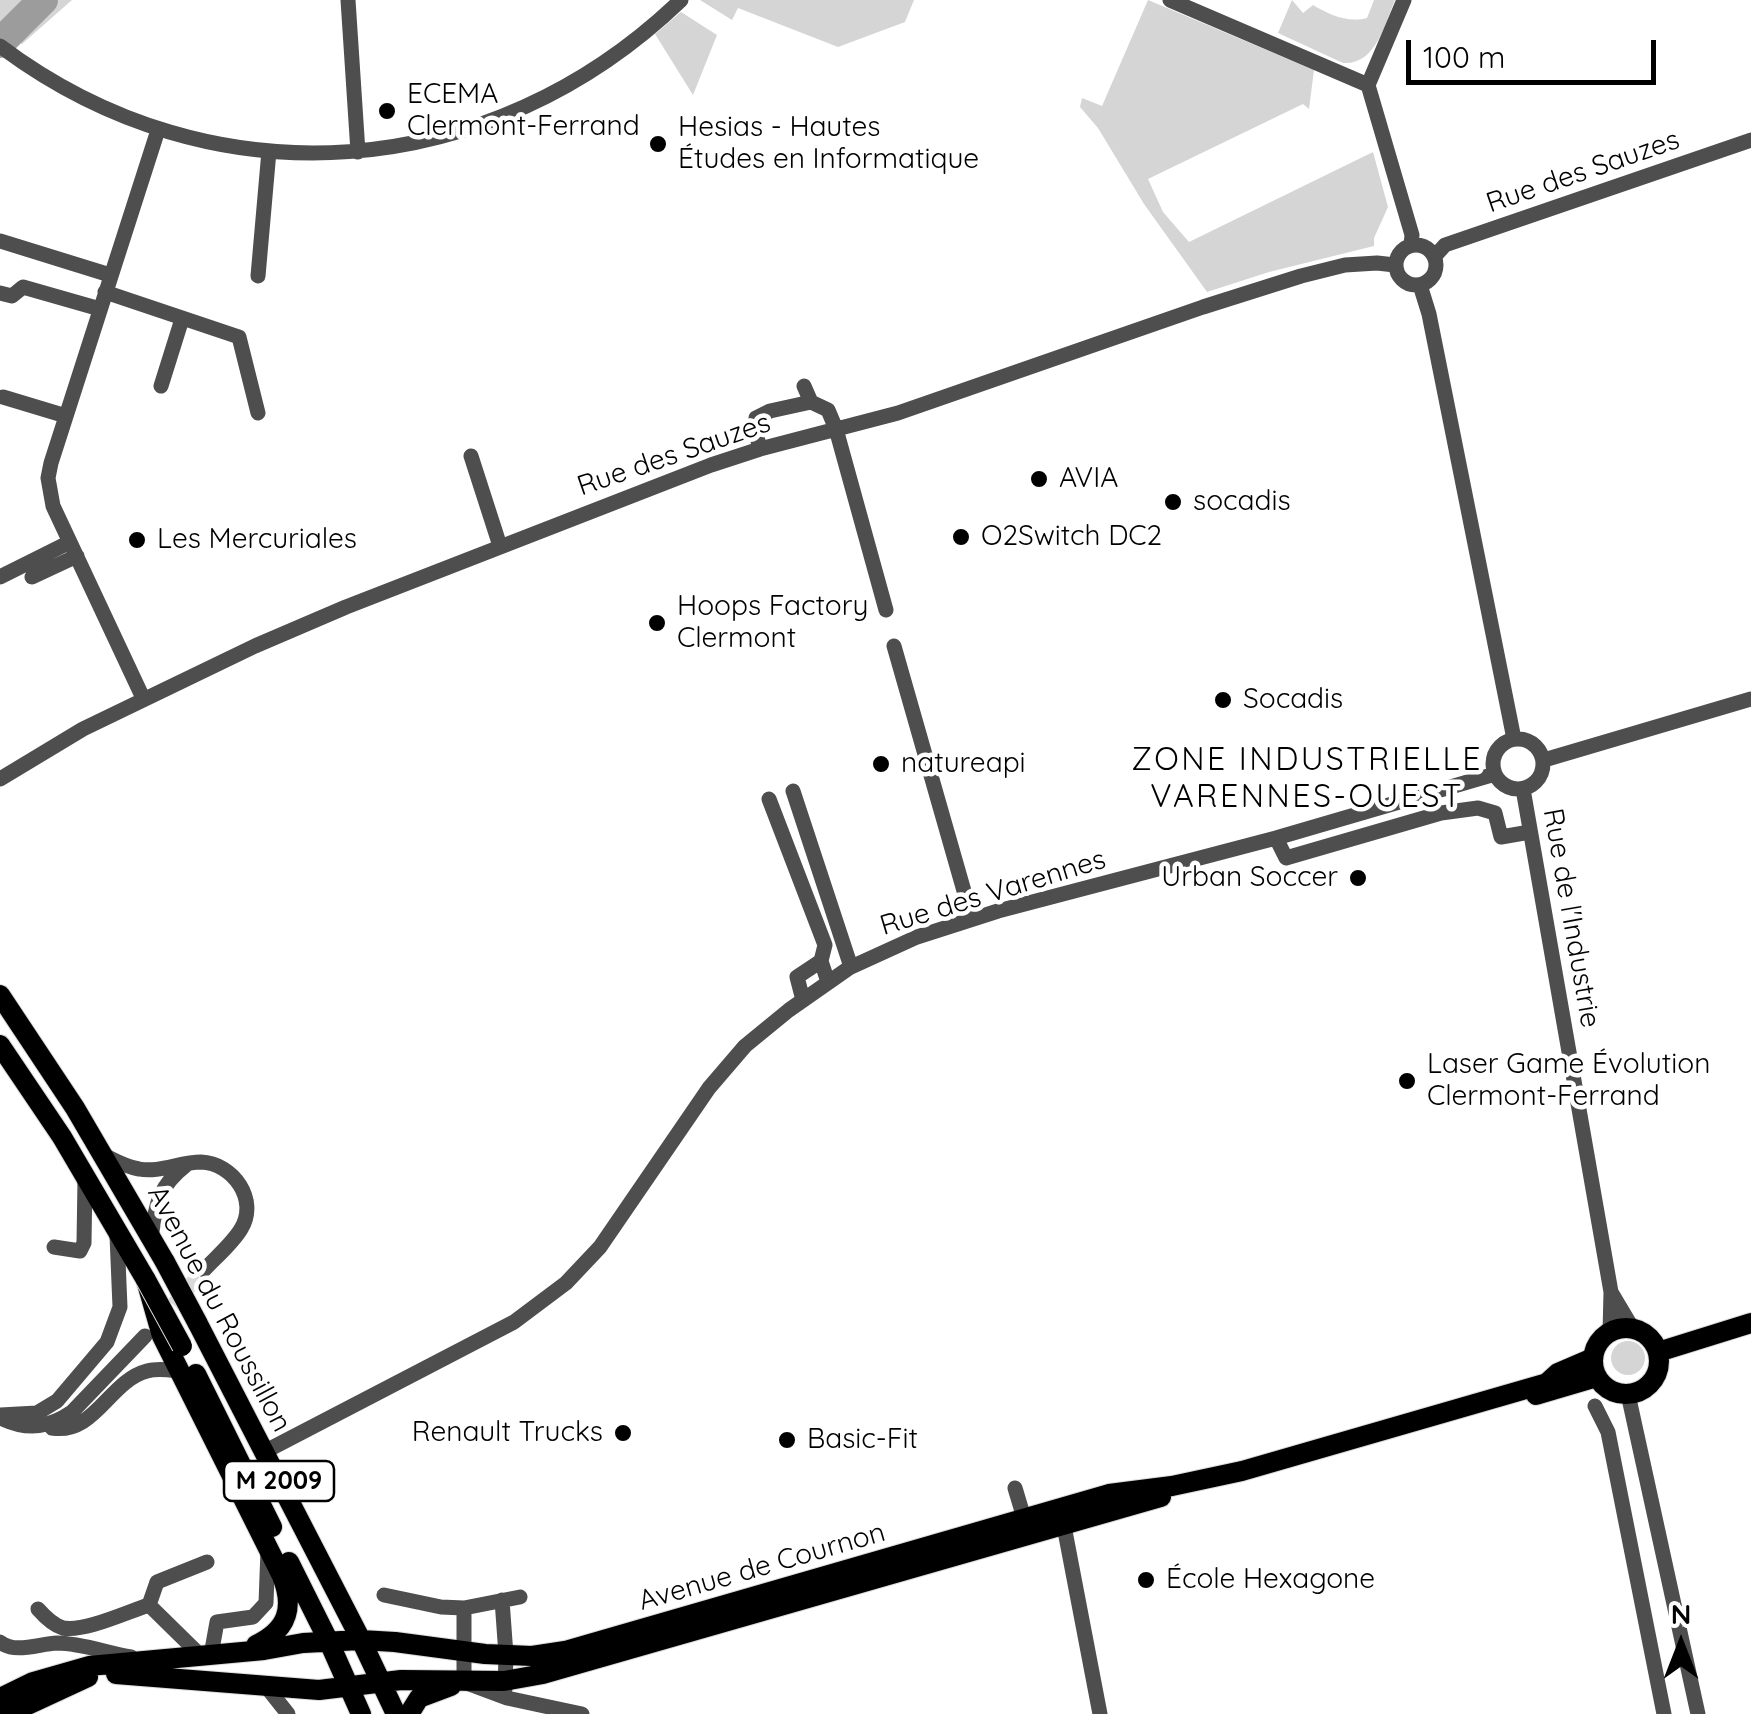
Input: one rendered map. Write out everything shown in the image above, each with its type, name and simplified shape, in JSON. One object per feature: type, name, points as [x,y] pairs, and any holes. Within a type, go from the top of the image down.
[{"type":"main road","name":"Avenue du Roussillon","points":[[0,995],[75,1108],[152,1238],[362,1640],[396,1714]]},
{"type":"main road","name":"Avenue du Roussillon","points":[[0,1045],[7,1067],[85,1175],[182,1346],[280,1562],[329,1642],[361,1714]]},
{"type":"main road","points":[[146,1280],[162,1336],[280,1562],[288,1599],[282,1626],[271,1638],[240,1652]]},
{"type":"main road","points":[[1658,1352],[1751,1323]]},
{"type":"main road","points":[[1621,1328],[1632,1329],[1652,1341],[1659,1364],[1649,1385],[1628,1394],[1605,1387],[1595,1368],[1600,1342],[1621,1328]]},
{"type":"main road","name":"Avenue de Cournon","points":[[8,1714],[68,1685],[104,1674],[320,1690],[380,1682],[464,1682],[505,1689],[542,1674],[959,1556],[1109,1494],[1242,1472],[1547,1382],[1558,1373],[1595,1368]]},
{"type":"main road","name":"Avenue de Cournon","points":[[0,1698],[45,1678],[89,1666],[329,1642],[362,1640],[506,1655],[547,1655],[1024,1518],[1056,1518],[1259,1476],[1595,1368]]},
{"type":"main road","points":[[409,1714],[419,1698],[464,1682]]},
{"type":"street","points":[[348,0],[358,152]]},
{"type":"street","points":[[5,50],[70,91],[158,130],[268,151],[358,152],[398,147],[510,115],[581,79],[639,39],[682,0]]},
{"type":"street","points":[[1170,0],[1368,85]]},
{"type":"street","points":[[1404,0],[1368,85],[1412,235],[1411,244]]},
{"type":"street","points":[[143,698],[53,506],[48,478],[158,130]]},
{"type":"street","name":"Rue des Sauzes","points":[[1435,256],[1445,245],[1751,140]]},
{"type":"street","points":[[258,276],[268,151]]},
{"type":"street","points":[[0,241],[110,275]]},
{"type":"street","points":[[1411,244],[1421,244],[1435,256],[1435,274],[1429,281],[1411,285],[1397,274],[1397,256],[1411,244]]},
{"type":"street","name":"Rue des Sauzes","points":[[0,779],[82,729],[143,698],[346,606],[692,472],[760,449],[898,413],[1300,276],[1344,266],[1395,265]]},
{"type":"street","points":[[1420,285],[1514,739]]},
{"type":"street","points":[[4,297],[23,286],[100,309]]},
{"type":"street","points":[[105,292],[239,336],[258,413]]},
{"type":"street","points":[[161,386],[182,319]]},
{"type":"street","points":[[804,386],[812,402],[828,410],[836,428],[886,610]]},
{"type":"street","points":[[3,397],[66,416]]},
{"type":"street","points":[[760,449],[756,418],[812,402]]},
{"type":"street","points":[[471,456],[500,546]]},
{"type":"street","points":[[0,577],[73,549]]},
{"type":"street","points":[[32,577],[73,549]]},
{"type":"street","points":[[894,646],[972,920]]},
{"type":"street","points":[[1544,760],[1751,699]]},
{"type":"street","points":[[1522,738],[1536,746],[1544,760],[1542,775],[1524,789],[1506,786],[1493,766],[1500,746],[1522,738]]},
{"type":"street","name":"Rue des Varennes","points":[[264,1452],[514,1322],[566,1283],[600,1247],[709,1088],[745,1046],[851,967],[917,937],[972,920],[1495,774]]},
{"type":"street","points":[[1441,813],[1450,788]]},
{"type":"street","name":"Rue de l'Industrie","points":[[1524,789],[1611,1292],[1610,1333]]},
{"type":"street","points":[[793,791],[851,967]]},
{"type":"street","points":[[769,798],[825,945],[821,961],[828,982]]},
{"type":"street","points":[[1276,838],[1286,858],[1464,808],[1494,813],[1501,837],[1530,832]]},
{"type":"street","points":[[803,1000],[797,977],[821,961]]},
{"type":"street","points":[[102,1154],[146,1170],[209,1163],[228,1171],[238,1182],[246,1203],[240,1232],[204,1270]]},
{"type":"street","points":[[152,1238],[162,1190],[189,1163]]},
{"type":"street","points":[[54,1247],[80,1251],[84,1243],[85,1175]]},
{"type":"street","points":[[0,1416],[36,1413],[57,1401],[106,1342],[120,1308],[116,1228]]},
{"type":"street","name":"Rue de l'Industrie","points":[[1611,1292],[1632,1329]]},
{"type":"street","points":[[1695,1340],[1713,1344],[1751,1332]]},
{"type":"street","points":[[43,1426],[72,1412],[146,1336]]},
{"type":"street","points":[[0,1416],[26,1426],[63,1430],[93,1416],[128,1379],[147,1370],[180,1371]]},
{"type":"street","points":[[1109,1494],[1248,1462],[1558,1373]]},
{"type":"street","points":[[1628,1394],[1698,1714]]},
{"type":"street","points":[[1594,1406],[1608,1432],[1664,1714]]},
{"type":"street","name":"Avenue de Cournon","points":[[1056,1518],[1172,1486]]},
{"type":"street","points":[[959,1556],[966,1547],[1017,1530],[1024,1518],[1015,1488]]},
{"type":"street","points":[[1056,1518],[1100,1714]]},
{"type":"street","points":[[148,1606],[156,1582],[207,1562]]},
{"type":"street","points":[[148,1606],[206,1656],[217,1622],[246,1619],[260,1611],[266,1603],[266,1580],[280,1562]]},
{"type":"street","points":[[384,1594],[440,1607],[464,1608],[520,1597]]},
{"type":"street","points":[[502,1600],[505,1689],[545,1710],[582,1714]]},
{"type":"street","points":[[38,1609],[60,1628],[77,1628],[148,1606]]},
{"type":"street","points":[[464,1608],[464,1682]]},
{"type":"street","points":[[0,1642],[18,1648],[70,1644],[150,1660]]},
{"type":"street","points":[[0,1687],[54,1665],[81,1660],[109,1664]]},
{"type":"street","points":[[265,1685],[288,1714]]},
{"type":"shaded area","points":[[0,0],[72,0],[22,44],[0,26]]},
{"type":"shaded area","points":[[700,0],[914,0],[905,22],[838,47],[738,8],[732,20]]},
{"type":"shaded area","points":[[1148,0],[1314,70],[1309,109],[1303,104],[1148,179],[1163,212],[1189,242],[1373,152],[1388,207],[1374,246],[1207,292],[1080,107],[1082,98],[1102,106]]},
{"type":"shaded area","points":[[1292,0],[1303,13],[1313,5],[1332,15],[1353,19],[1367,18],[1374,0],[1395,0],[1371,51],[1364,58],[1343,63],[1278,33]]},
{"type":"shaded area","points":[[681,12],[717,35],[693,95],[655,34]]},
{"type":"shaded area","points":[[1628,1341],[1640,1346],[1645,1358],[1640,1370],[1628,1375],[1616,1370],[1611,1358],[1616,1346]]},
{"type":"waterway","points":[[0,43],[43,0]]},
{"type":"tunnel","points":[[158,1322],[204,1270]]},
{"type":"place","name":"ECEMA Clermont-Ferrand","points":[[387,111]]},
{"type":"place","name":"Hesias - Hautes Études en Informatique","points":[[658,144]]},
{"type":"place","name":"AVIA","points":[[1039,479]]},
{"type":"place","name":"socadis","points":[[1173,502]]},
{"type":"place","name":"O2Switch DC2","points":[[961,537]]},
{"type":"place","name":"Les Mercuriales","points":[[137,540]]},
{"type":"place","name":"Hoops Factory Clermont","points":[[657,623]]},
{"type":"place","name":"Socadis","points":[[1223,700]]},
{"type":"place","name":"natureapi","points":[[881,764]]},
{"type":"place","name":"Urban Soccer","points":[[1358,878]]},
{"type":"place","name":"Laser Game Évolution Clermont-Ferrand","points":[[1407,1081]]},
{"type":"place","name":"Renault Trucks","points":[[623,1433]]},
{"type":"place","name":"Basic-Fit","points":[[787,1440]]},
{"type":"place","name":"École Hexagone","points":[[1146,1580]]},
{"type":"district","name":"ZONE INDUSTRIELLE VARENNES-OUEST","points":[[1307,778]]}]
